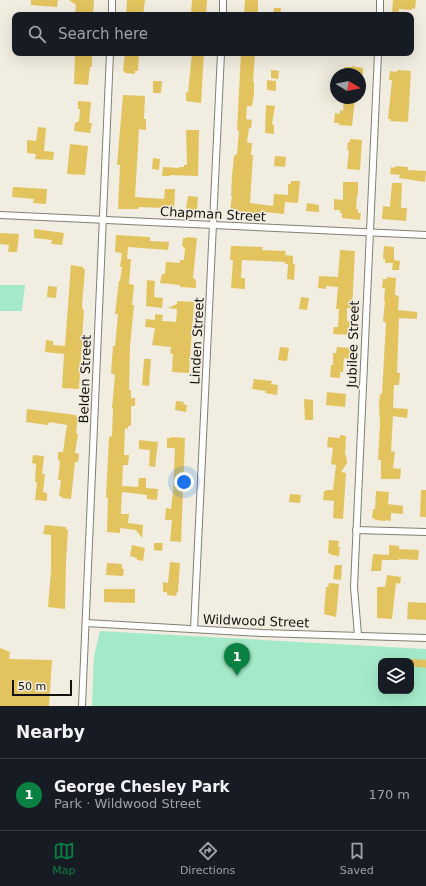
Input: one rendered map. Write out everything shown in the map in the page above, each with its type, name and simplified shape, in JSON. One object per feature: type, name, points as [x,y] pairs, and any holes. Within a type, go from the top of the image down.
[{"type":"street","points":[[112,0],[112,12]]},
{"type":"street","points":[[223,0],[223,12]]},
{"type":"street","points":[[380,0],[380,12]]},
{"type":"street","name":"Belden Street","points":[[82,706],[110,56]]},
{"type":"street","name":"Linden Street","points":[[194,629],[221,56]]},
{"type":"street","name":"Jubilee Street","points":[[358,635],[354,587],[378,56]]},
{"type":"street","name":"Chapman Street","points":[[0,215],[426,235]]},
{"type":"street","points":[[356,530],[426,532]]},
{"type":"street","name":"Wildwood Street","points":[[86,623],[194,629],[426,638]]},
{"type":"green space","points":[[0,285],[25,285],[22,311],[0,311]]},
{"type":"green space","points":[[100,631],[426,649],[426,706],[92,706],[94,656]]},
{"type":"building","points":[[31,0],[58,0],[57,7],[31,5]]},
{"type":"building","points":[[69,0],[94,0],[93,12],[75,12],[76,5]]},
{"type":"building","points":[[127,0],[145,0],[143,12],[126,12]]},
{"type":"building","points":[[192,0],[207,0],[206,12],[191,12]]},
{"type":"building","points":[[245,0],[258,0],[258,12],[244,12]]},
{"type":"building","points":[[393,0],[416,0],[415,9],[399,9],[398,12],[392,12]]},
{"type":"building","points":[[274,8],[281,8],[280,12],[273,12]]},
{"type":"building","points":[[75,56],[92,56],[92,67],[90,67],[88,85],[74,84]]},
{"type":"building","points":[[125,56],[139,56],[138,71],[135,71],[135,74],[125,73],[123,71]]},
{"type":"building","points":[[192,56],[204,56],[201,103],[186,101],[186,92],[188,93]]},
{"type":"building","points":[[241,56],[255,56],[253,82],[254,93],[252,106],[247,106],[246,119],[252,120],[251,128],[249,128],[247,143],[252,143],[251,155],[253,155],[250,203],[273,206],[274,194],[288,195],[288,184],[291,184],[291,181],[300,181],[298,203],[285,202],[284,214],[264,212],[264,215],[249,213],[249,215],[230,211],[234,156],[237,154],[239,131],[237,130]]},
{"type":"building","points":[[352,66],[363,68],[344,68]]},
{"type":"building","points":[[271,70],[279,71],[278,79],[271,78]]},
{"type":"building","points":[[397,70],[411,71],[408,122],[390,121],[391,119],[388,119],[392,80],[389,80],[390,71],[397,72]]},
{"type":"building","points":[[267,80],[276,81],[276,91],[267,90]]},
{"type":"building","points":[[153,81],[162,81],[161,93],[153,93]]},
{"type":"building","points":[[123,95],[145,96],[144,119],[146,119],[146,130],[139,129],[135,197],[164,199],[165,189],[175,189],[174,209],[139,207],[138,209],[118,209],[120,165],[117,165]]},
{"type":"building","points":[[78,101],[91,102],[89,123],[92,123],[90,133],[74,131],[75,123],[79,121],[80,109],[78,109]]},
{"type":"building","points":[[344,104],[354,104],[352,126],[334,123],[335,113],[340,114],[340,110],[343,111]]},
{"type":"building","points":[[266,105],[275,106],[272,124],[274,125],[274,134],[265,133]]},
{"type":"building","points":[[38,127],[46,128],[44,151],[54,152],[53,160],[35,159],[36,154],[27,153],[27,140],[36,141]]},
{"type":"building","points":[[186,130],[199,130],[198,176],[162,176],[163,167],[179,168],[187,165]]},
{"type":"building","points":[[350,139],[362,140],[360,170],[347,169],[349,150],[347,150]]},
{"type":"building","points":[[70,144],[88,146],[85,175],[67,174]]},
{"type":"building","points":[[275,156],[286,157],[285,167],[274,166]]},
{"type":"building","points":[[153,158],[160,159],[159,170],[152,169]]},
{"type":"building","points":[[395,166],[408,167],[408,170],[426,171],[425,182],[399,178],[400,175],[390,174],[391,167],[395,168]]},
{"type":"building","points":[[343,182],[358,182],[356,209],[358,209],[358,213],[361,213],[360,220],[342,218],[342,213],[340,213],[340,210],[334,210],[334,199],[343,200]]},
{"type":"building","points":[[392,183],[402,183],[401,208],[407,208],[406,221],[382,219],[383,206],[390,207]]},
{"type":"building","points":[[13,187],[47,189],[46,204],[33,203],[34,199],[12,197]]},
{"type":"building","points":[[188,196],[198,197],[197,210],[186,209]]},
{"type":"building","points":[[307,203],[319,205],[319,212],[306,211]]},
{"type":"building","points":[[34,229],[64,233],[62,245],[51,244],[52,240],[34,238]]},
{"type":"building","points":[[0,233],[19,234],[17,252],[8,252],[9,245],[0,244]]},
{"type":"building","points":[[116,235],[150,237],[150,241],[169,242],[168,250],[128,247],[127,259],[131,259],[129,284],[134,285],[129,390],[131,390],[131,398],[135,398],[135,406],[131,406],[131,426],[128,426],[128,429],[125,428],[124,455],[129,455],[128,465],[123,465],[122,486],[138,487],[139,478],[146,478],[146,488],[158,489],[157,500],[147,499],[147,495],[122,492],[121,514],[129,514],[128,523],[143,525],[142,538],[136,530],[120,528],[120,533],[107,532],[108,498],[106,498],[109,437],[112,436],[112,408],[115,375],[111,373],[118,314],[115,314],[122,267],[120,267],[122,253],[115,252]]},
{"type":"building","points":[[183,238],[197,238],[193,278],[196,280],[196,288],[180,287],[180,285],[160,283],[162,274],[165,274],[166,262],[180,263],[180,260],[184,260],[185,248],[182,246]]},
{"type":"building","points":[[231,246],[263,247],[262,250],[286,251],[285,255],[293,256],[293,264],[295,264],[294,280],[287,279],[288,264],[285,264],[285,262],[242,260],[241,278],[245,278],[245,289],[231,288],[233,260],[230,260]]},
{"type":"building","points":[[384,246],[394,247],[394,260],[400,261],[399,270],[392,270],[393,263],[385,263],[385,259],[383,259]]},
{"type":"building","points":[[340,250],[355,251],[352,309],[347,308],[347,321],[352,322],[351,335],[333,334],[334,327],[338,327],[339,309],[336,309],[338,287],[326,286],[326,289],[318,288],[319,276],[338,277]]},
{"type":"building","points":[[71,265],[83,267],[83,269],[85,269],[79,389],[62,388],[64,354],[45,352],[46,340],[53,341],[53,345],[65,346]]},
{"type":"building","points":[[387,277],[396,278],[395,295],[399,296],[398,310],[417,312],[417,319],[399,318],[397,373],[400,373],[399,385],[394,385],[393,408],[408,409],[407,418],[393,416],[391,451],[395,452],[393,468],[401,469],[400,479],[381,479],[381,460],[378,460],[380,424],[379,405],[380,394],[382,394],[386,323],[383,321],[385,288],[382,288],[383,279],[387,279]]},
{"type":"building","points":[[147,280],[155,281],[154,297],[163,298],[162,308],[146,306]]},
{"type":"building","points":[[48,286],[57,287],[56,298],[47,297]]},
{"type":"building","points":[[301,297],[309,298],[307,310],[299,309]]},
{"type":"building","points":[[177,301],[194,302],[189,373],[172,372],[173,354],[170,353],[171,347],[152,345],[155,328],[145,327],[146,319],[155,320],[155,314],[163,315],[162,321],[176,322],[177,309],[168,308],[177,304]]},
{"type":"building","points":[[280,347],[289,348],[287,361],[278,360]]},
{"type":"building","points":[[337,347],[351,348],[350,359],[344,358],[343,372],[340,372],[340,378],[330,377],[331,365],[333,365],[333,353],[336,353]]},
{"type":"building","points":[[144,359],[151,359],[149,386],[142,385]]},
{"type":"building","points":[[254,379],[272,381],[271,384],[278,385],[277,395],[265,393],[266,391],[252,389]]},
{"type":"building","points":[[327,392],[346,394],[345,407],[326,405]]},
{"type":"building","points":[[304,399],[313,400],[313,420],[305,420]]},
{"type":"building","points":[[176,401],[184,402],[183,404],[187,405],[186,412],[175,410]]},
{"type":"building","points":[[27,409],[76,415],[76,417],[78,417],[76,434],[78,434],[75,453],[79,454],[78,462],[75,462],[71,499],[62,498],[59,496],[61,480],[58,480],[60,461],[58,460],[58,452],[63,452],[67,425],[49,422],[48,425],[26,422]]},
{"type":"building","points":[[340,435],[346,436],[345,455],[347,463],[341,472],[346,473],[343,519],[333,518],[334,501],[323,500],[324,491],[333,490],[336,465],[331,464],[333,448],[327,447],[328,437],[340,438]]},
{"type":"building","points":[[167,438],[185,438],[181,542],[170,541],[172,520],[165,520],[166,508],[171,509],[173,492],[175,448],[167,448]]},
{"type":"building","points":[[139,440],[158,442],[155,467],[149,466],[150,450],[139,449]]},
{"type":"building","points":[[33,455],[44,456],[42,474],[45,474],[43,492],[47,493],[47,501],[35,500],[37,482],[35,482],[36,464],[32,463]]},
{"type":"building","points":[[421,490],[426,490],[426,517],[420,517]]},
{"type":"building","points":[[376,491],[389,492],[388,504],[403,506],[403,514],[391,513],[391,521],[375,520],[372,518],[373,509],[375,509]]},
{"type":"building","points":[[290,494],[301,495],[300,503],[289,502]]},
{"type":"building","points":[[45,525],[66,527],[68,530],[65,609],[48,607],[51,571],[51,535],[43,534]]},
{"type":"building","points":[[329,540],[339,541],[339,556],[328,553]]},
{"type":"building","points":[[154,543],[163,543],[162,551],[154,550]]},
{"type":"building","points":[[132,545],[145,548],[143,561],[137,560],[137,558],[130,556]]},
{"type":"building","points":[[389,545],[399,546],[399,549],[419,550],[418,560],[382,560],[381,571],[371,571],[373,554],[389,555]]},
{"type":"building","points":[[170,562],[180,563],[178,592],[176,596],[167,595],[167,592],[163,592],[163,582],[168,583]]},
{"type":"building","points":[[107,563],[122,564],[122,569],[124,569],[123,576],[106,575]]},
{"type":"building","points":[[335,565],[342,565],[341,580],[333,579]]},
{"type":"building","points":[[387,575],[401,577],[400,584],[396,583],[392,619],[377,618],[377,587],[385,587]]},
{"type":"building","points":[[329,583],[339,584],[336,617],[324,614],[326,587],[328,587]]},
{"type":"building","points":[[104,589],[135,589],[135,603],[104,602]]},
{"type":"building","points":[[408,602],[426,603],[426,620],[407,619]]},
{"type":"building","points":[[0,648],[10,652],[9,659],[52,660],[49,706],[0,706]]},
{"type":"building","points":[[414,659],[426,660],[426,668],[414,666]]},
{"type":"place","name":"George Chesley Park","points":[[237,676]]}]
